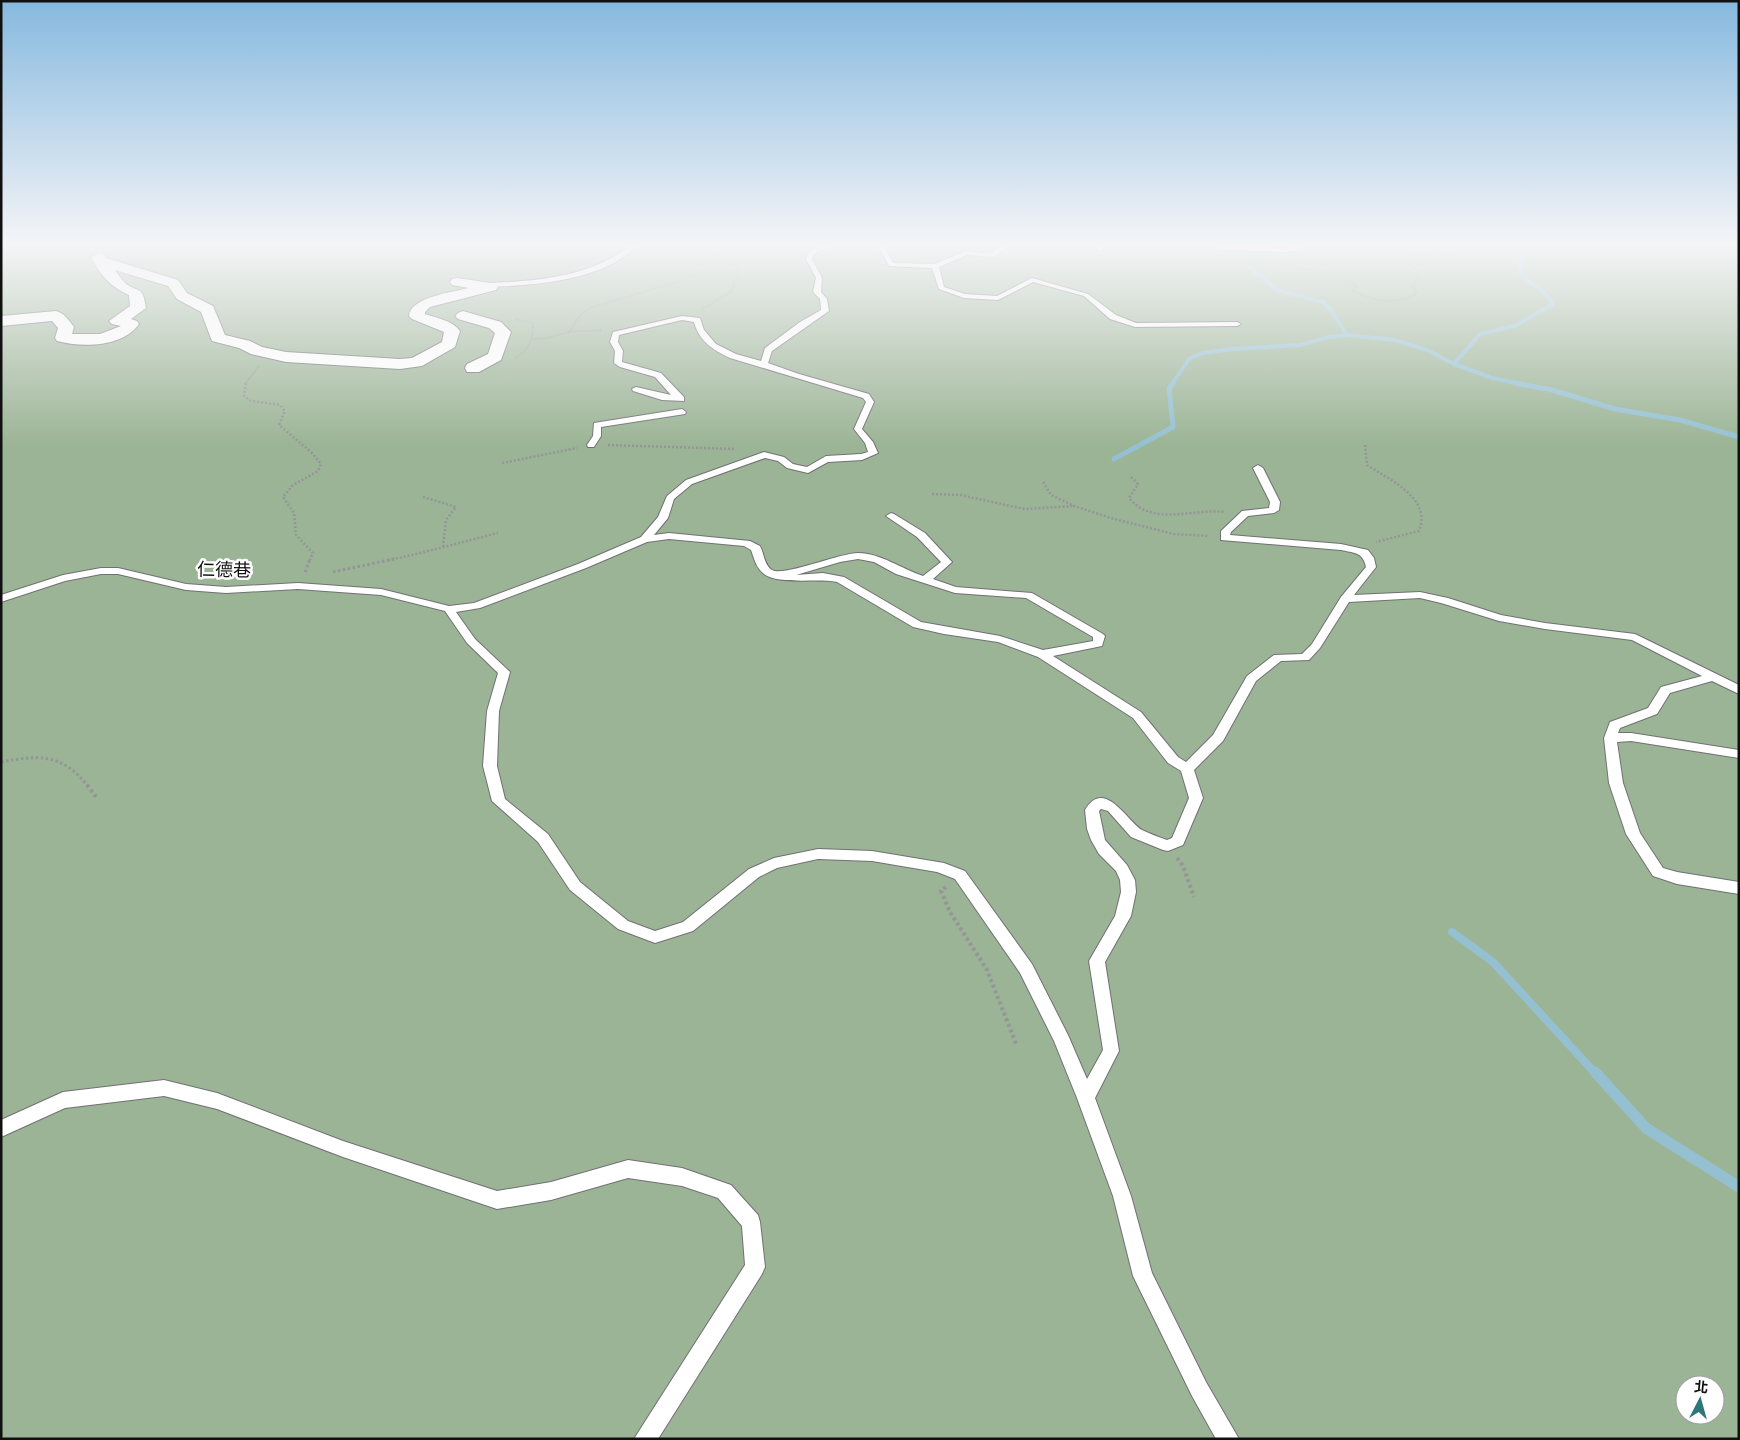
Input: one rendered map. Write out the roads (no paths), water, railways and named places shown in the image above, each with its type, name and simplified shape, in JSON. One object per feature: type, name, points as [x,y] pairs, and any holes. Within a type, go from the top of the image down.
[{"type":"street","points":[[1,321],[56,316],[66,327],[62,338],[77,341],[98,339],[124,332],[130,328],[131,324],[117,321],[131,312]]},
{"type":"street","points":[[209,312],[218,338],[244,344],[257,351],[286,357],[400,364],[416,362],[449,344],[452,331],[447,327],[417,316],[417,312]]},
{"type":"street","points":[[428,356],[495,357],[504,332],[496,325],[463,316]]},
{"type":"lane","points":[[764,364],[768,350],[803,324],[823,312]]},
{"type":"lane","points":[[1107,312],[1113,317],[1135,325],[1237,324]]},
{"type":"lane","points":[[636,389],[662,397],[681,399],[674,395],[658,376],[628,368],[618,363],[619,351],[614,342],[616,334],[690,318],[697,320],[698,330],[704,337],[727,354],[866,396],[870,402],[858,429],[869,442],[873,453],[862,457],[826,459],[808,470],[790,466],[781,459],[764,455],[689,482],[670,498],[663,518],[645,539]]},
{"type":"lane","points":[[591,445],[597,436],[597,425],[682,412]]},
{"type":"lane","points":[[1187,769],[1218,738],[1251,679],[1278,658],[1305,657],[1316,646],[1345,599],[1371,567],[1369,558],[1364,552],[1341,547],[1225,538],[1226,530],[1245,513],[1274,510],[1275,502],[1266,490],[1258,468]]},
{"type":"lane","points":[[891,516],[921,535],[947,562],[925,580]]},
{"type":"lane","points":[[1086,1098],[1111,1051],[1097,961],[1120,926],[1130,891],[1123,870],[1100,846],[1093,830],[1092,810],[1099,803],[1113,808],[1136,833],[1168,846],[1178,841],[1196,798],[1187,769],[1173,760],[1137,715],[1042,654],[1000,639],[916,625],[840,579],[823,576],[792,578],[768,572],[760,562],[756,548],[746,543],[669,536],[645,539],[582,566],[476,606],[449,609],[471,641],[504,672],[493,711],[490,766],[499,801],[543,838],[575,886],[623,925],[655,937],[688,927],[754,873],[774,863],[818,854],[872,856],[939,867],[960,875],[1026,969],[1062,1040],[1086,1098],[1122,1196],[1142,1276],[1199,1389],[1228,1439]]},
{"type":"lane","points":[[782,576],[838,559],[858,556],[877,559],[900,572],[955,590],[1028,594],[1099,636],[1098,644],[1042,654]]},
{"type":"lane","name":"仁德巷","points":[[1,599],[63,578],[101,571],[118,572],[186,587],[216,589],[298,586],[381,592],[449,609]]},
{"type":"lane","points":[[1345,599],[1420,595],[1444,600],[1499,618],[1545,626],[1635,637],[1739,690]]},
{"type":"lane","points":[[1713,677],[1665,690],[1653,711],[1614,725],[1610,738],[1616,783],[1633,834],[1658,872],[1677,878],[1739,888]]},
{"type":"lane","points":[[1610,738],[1631,737],[1739,754]]},
{"type":"lane","points":[[1,1129],[63,1100],[164,1088],[217,1101],[342,1149],[497,1200],[551,1192],[628,1168],[682,1177],[724,1192],[751,1222],[755,1267],[645,1439]]},
{"type":"waterway","points":[[1332,312],[1347,335]]},
{"type":"waterway","points":[[1454,364],[1480,334],[1515,326],[1539,312]]},
{"type":"waterway","points":[[1172,384],[1189,359],[1202,353],[1232,349],[1300,345],[1329,337],[1347,335]]},
{"type":"waterway","points":[[1347,335],[1395,340],[1427,350],[1454,364]]},
{"type":"waterway","points":[[1454,364],[1492,378],[1521,384]]},
{"type":"waterway","points":[[1114,459],[1173,427],[1169,389],[1173,383]]},
{"type":"waterway","points":[[1515,383],[1552,390],[1615,409],[1680,420],[1739,437]]},
{"type":"waterway","points":[[1452,932],[1493,962],[1596,1074]]},
{"type":"waterway","points":[[1595,1072],[1646,1128],[1739,1187]]}]
